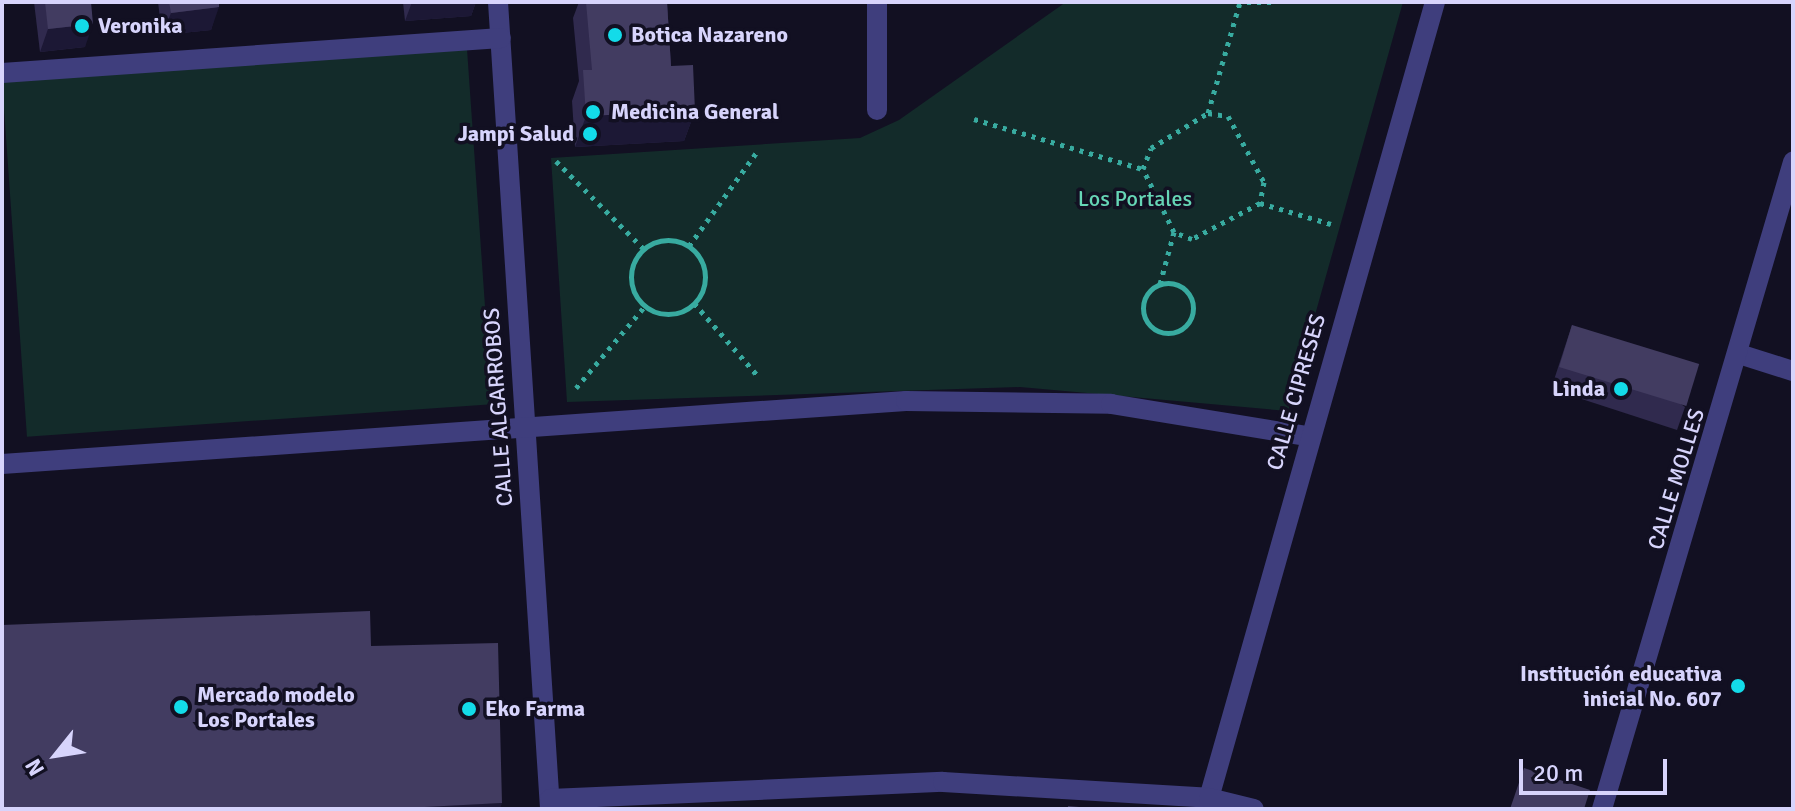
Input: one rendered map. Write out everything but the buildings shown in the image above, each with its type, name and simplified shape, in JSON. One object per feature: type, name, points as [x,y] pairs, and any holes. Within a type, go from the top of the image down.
[{"type":"street","name":"CALLE ALGARROBOS","points":[[498,2],[523,433],[550,804]]},
{"type":"street","points":[[877,2],[877,110]]},
{"type":"street","name":"CALLE CIPRESES","points":[[1209,798],[1307,436],[1435,2]]},
{"type":"street","points":[[2,73],[501,38]]},
{"type":"street","name":"CALLE MOLLES","points":[[1602,809],[1739,354],[1793,162]]},
{"type":"street","points":[[1739,354],[1793,371]]},
{"type":"street","points":[[2,464],[523,433],[705,410],[906,401],[1111,404],[1307,436]]},
{"type":"street","points":[[550,804],[943,782],[1209,798],[1254,809]]},
{"type":"path","points":[[1208,113],[1240,2]]},
{"type":"path","points":[[1247,2],[1272,2]]},
{"type":"path","points":[[1160,284],[1179,285],[1193,302],[1177,331],[1163,333],[1144,315],[1144,300],[1160,284],[1174,232],[1143,169],[1151,148],[1208,113],[1228,116],[1264,182],[1260,203]]},
{"type":"path","points":[[974,119],[1143,169]]},
{"type":"path","points":[[689,246],[756,153]]},
{"type":"path","points":[[556,161],[644,249]]},
{"type":"path","points":[[1174,232],[1192,239],[1260,203],[1331,224]]},
{"type":"path","points":[[671,240],[689,246],[706,274],[694,303],[671,314],[645,306],[631,272],[644,249],[671,240]]},
{"type":"path","points":[[694,303],[768,387]]},
{"type":"path","points":[[573,392],[645,306]]},
{"type":"green space","name":"Los Portales","points":[[1066,2],[1403,2],[1288,411],[1020,387],[567,402],[551,158],[860,138],[899,120]]},
{"type":"green space","points":[[467,49],[492,404],[27,437],[2,82]]},
{"type":"place","name":"Veronika","points":[[82,26]]},
{"type":"place","name":"Botica Nazareno","points":[[615,35]]},
{"type":"place","name":"Medicina General","points":[[593,112]]},
{"type":"place","name":"Jampi Salud","points":[[590,134]]},
{"type":"place","name":"Linda","points":[[1621,389]]},
{"type":"place","name":"Institución educativa inicial No. 607","points":[[1738,686]]},
{"type":"place","name":"Mercado modelo Los Portales","points":[[181,707]]},
{"type":"place","name":"Eko Farma","points":[[469,709]]}]
